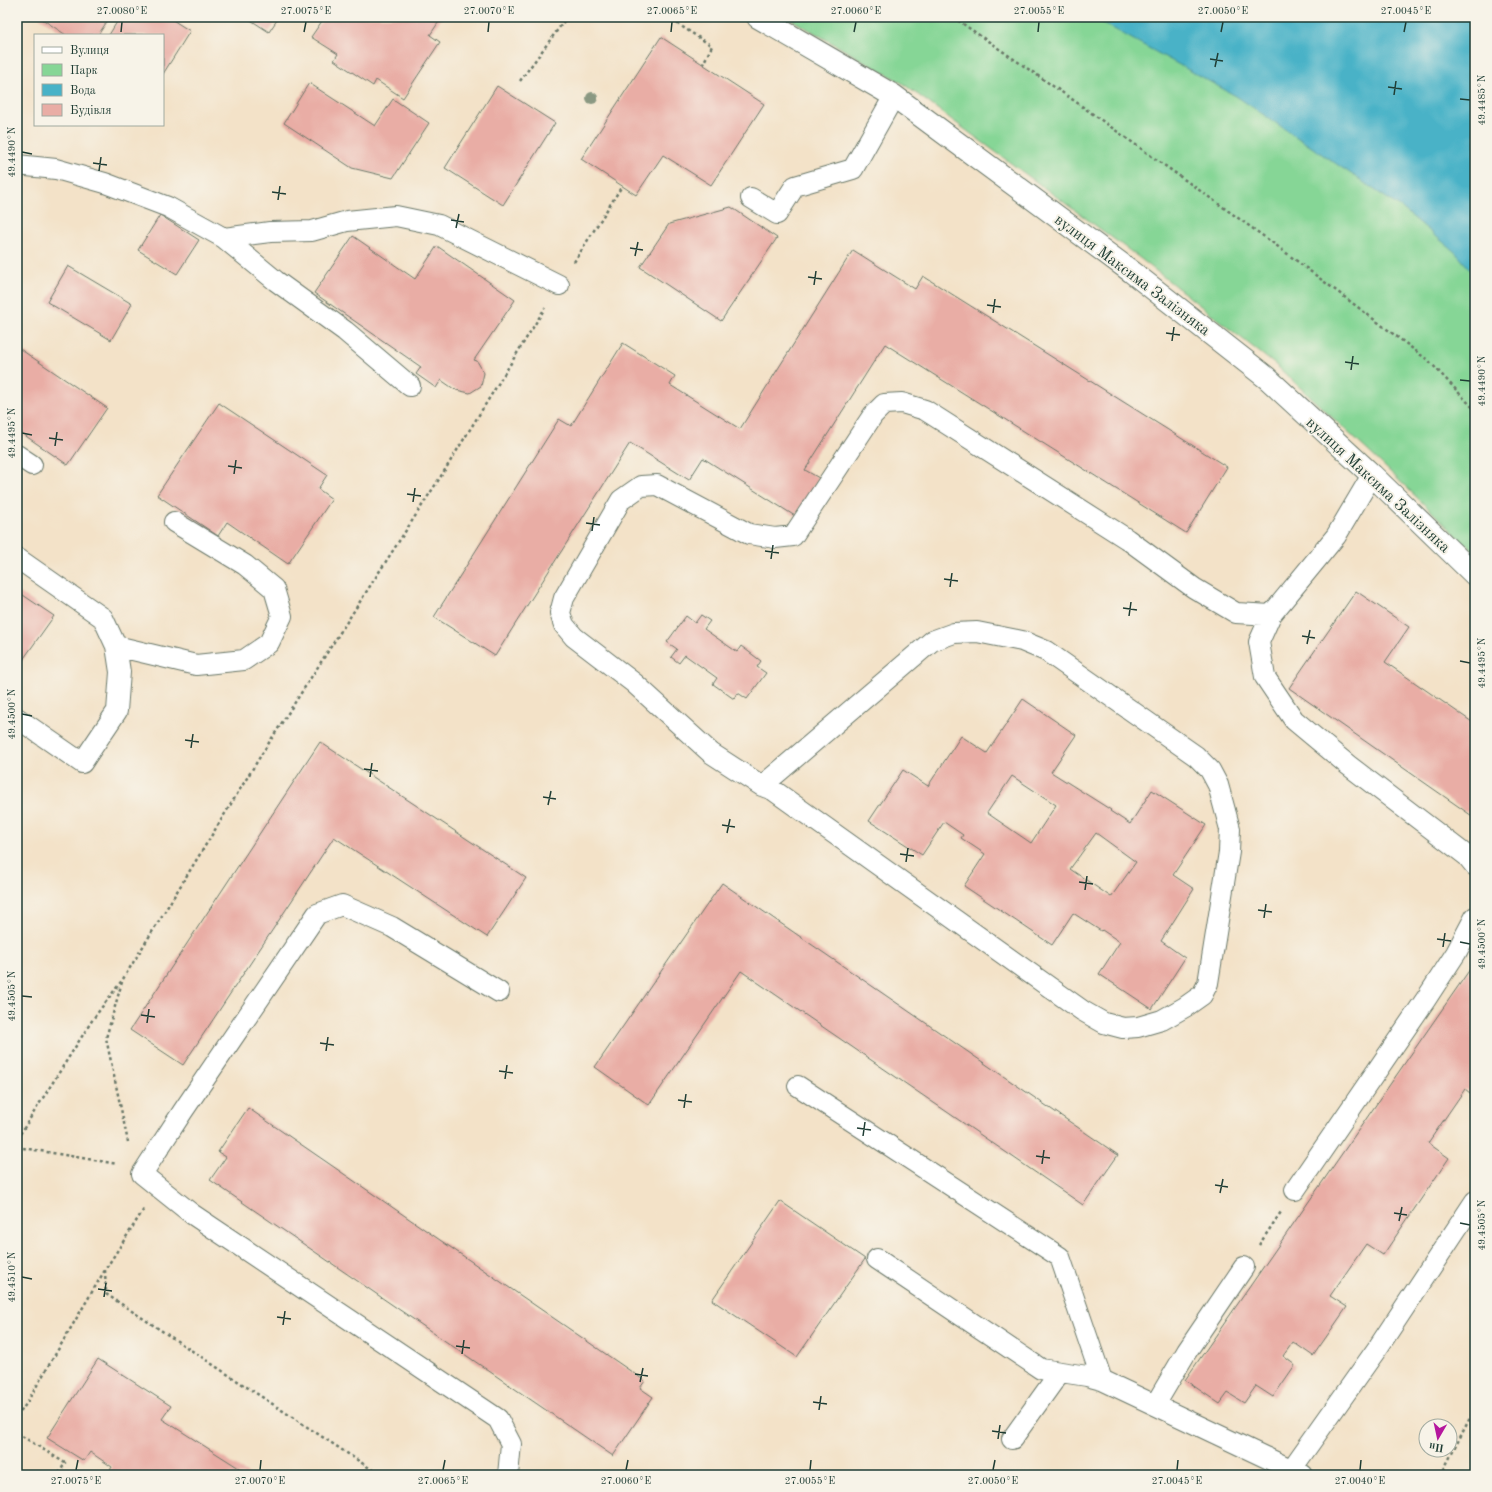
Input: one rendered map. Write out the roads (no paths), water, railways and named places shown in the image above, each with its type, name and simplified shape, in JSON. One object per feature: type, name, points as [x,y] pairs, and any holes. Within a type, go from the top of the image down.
[{"type":"street","name":"вулиця Максима Залізняка","points":[[758,17],[894,96],[1132,272],[1267,378],[1372,475],[1475,575]]},
{"type":"lane","points":[[751,198],[777,214],[795,186],[853,169],[894,96]]},
{"type":"lane","points":[[17,165],[56,169],[105,182],[168,207],[224,238],[276,281],[345,331],[410,386]]},
{"type":"lane","points":[[224,238],[270,232],[312,231],[347,221],[396,216],[439,225],[559,286]]},
{"type":"lane","points":[[762,786],[932,641],[954,633],[977,632],[1022,641],[1046,651],[1196,756],[1210,770],[1218,785],[1230,829],[1208,983],[1202,995],[1162,1020],[1138,1027],[1123,1028],[1104,1023],[1083,1011],[773,790],[762,786],[711,753],[634,683],[574,636],[564,625],[560,613],[564,598],[621,500],[641,486],[657,486],[749,534],[775,538],[793,536],[873,414],[884,404],[902,403],[925,410],[1127,539],[1194,588],[1236,613],[1271,615]]},
{"type":"lane","points":[[1372,475],[1336,536],[1271,615],[1259,642],[1265,677],[1294,720],[1348,765],[1468,856],[1475,866]]},
{"type":"lane","points":[[116,646],[196,665],[244,660],[269,643],[282,616],[274,588],[245,565],[174,522]]},
{"type":"lane","points":[[17,558],[103,618],[116,646],[120,672],[117,712],[82,763],[17,718]]},
{"type":"lane","points":[[499,992],[392,927],[342,905],[317,914],[183,1111],[137,1170],[199,1219],[498,1419],[511,1444],[508,1475]]},
{"type":"lane","points":[[1295,1190],[1426,999],[1456,953],[1475,916]]},
{"type":"lane","points":[[798,1086],[1060,1258],[1102,1380]]},
{"type":"lane","points":[[877,1259],[1041,1369],[1087,1376],[1102,1380],[1297,1472],[1475,1201]]},
{"type":"lane","points":[[1155,1405],[1187,1351],[1244,1267]]},
{"type":"lane","points":[[1012,1439],[1060,1372]]},
{"type":"water","points":[[1092,17],[1475,17],[1475,275],[1455,252],[1403,209],[1236,96]]}]
